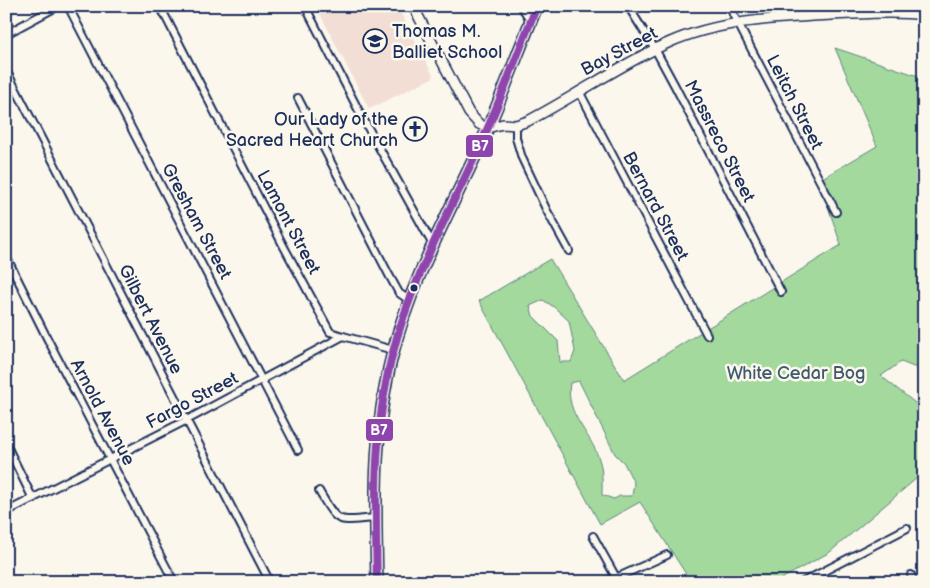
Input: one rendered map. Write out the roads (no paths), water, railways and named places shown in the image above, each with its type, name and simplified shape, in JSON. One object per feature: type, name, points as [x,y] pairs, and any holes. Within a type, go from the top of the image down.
[{"type":"main road","points":[[413,6],[469,113],[479,124],[487,128]]},
{"type":"main road","points":[[377,582],[375,518],[379,439],[387,381],[394,350],[410,300],[487,128],[537,6]]},
{"type":"main road","name":"Bay Street","points":[[487,128],[503,124],[522,124],[638,56],[692,34],[737,23],[815,16],[883,13],[924,15]]},
{"type":"street","points":[[6,34],[58,6]]},
{"type":"street","name":"Gresham Street","points":[[68,6],[298,450]]},
{"type":"street","name":"Lamont Street","points":[[160,6],[330,332],[343,336]]},
{"type":"street","points":[[305,6],[361,115],[433,245]]},
{"type":"street","points":[[521,6],[531,21]]},
{"type":"street","name":"Massreco Street","points":[[628,6],[655,49],[781,292]]},
{"type":"street","name":"Leitch Street","points":[[729,6],[836,212]]},
{"type":"street","points":[[814,6],[815,16]]},
{"type":"street","name":"Gilbert Avenue","points":[[6,70],[270,582]]},
{"type":"street","name":"Bernard Street","points":[[579,91],[707,334]]},
{"type":"street","points":[[298,98],[389,275],[399,293],[410,300]]},
{"type":"street","points":[[516,125],[516,138],[522,158],[569,251]]},
{"type":"street","name":"Arnold Avenue","points":[[6,256],[174,582]]},
{"type":"street","points":[[343,336],[394,350]]},
{"type":"street","name":"Fargo Street","points":[[6,512],[186,421],[343,336]]},
{"type":"street","points":[[6,444],[34,499]]},
{"type":"street","points":[[319,491],[332,514],[342,520],[375,518]]},
{"type":"street","points":[[803,582],[818,579],[907,528]]},
{"type":"street","points":[[593,536],[617,580]]},
{"type":"street","points":[[604,582],[617,580],[666,555]]},
{"type":"street","points":[[911,575],[914,582]]},
{"type":"place","name":"Thomas M. Balliet School","points":[[375,41]]},
{"type":"place","name":"Our Lady of the Sacred Heart Church","points":[[415,129]]},
{"type":"park label","name":"White Cedar Bog","points":[[796,373]]}]
